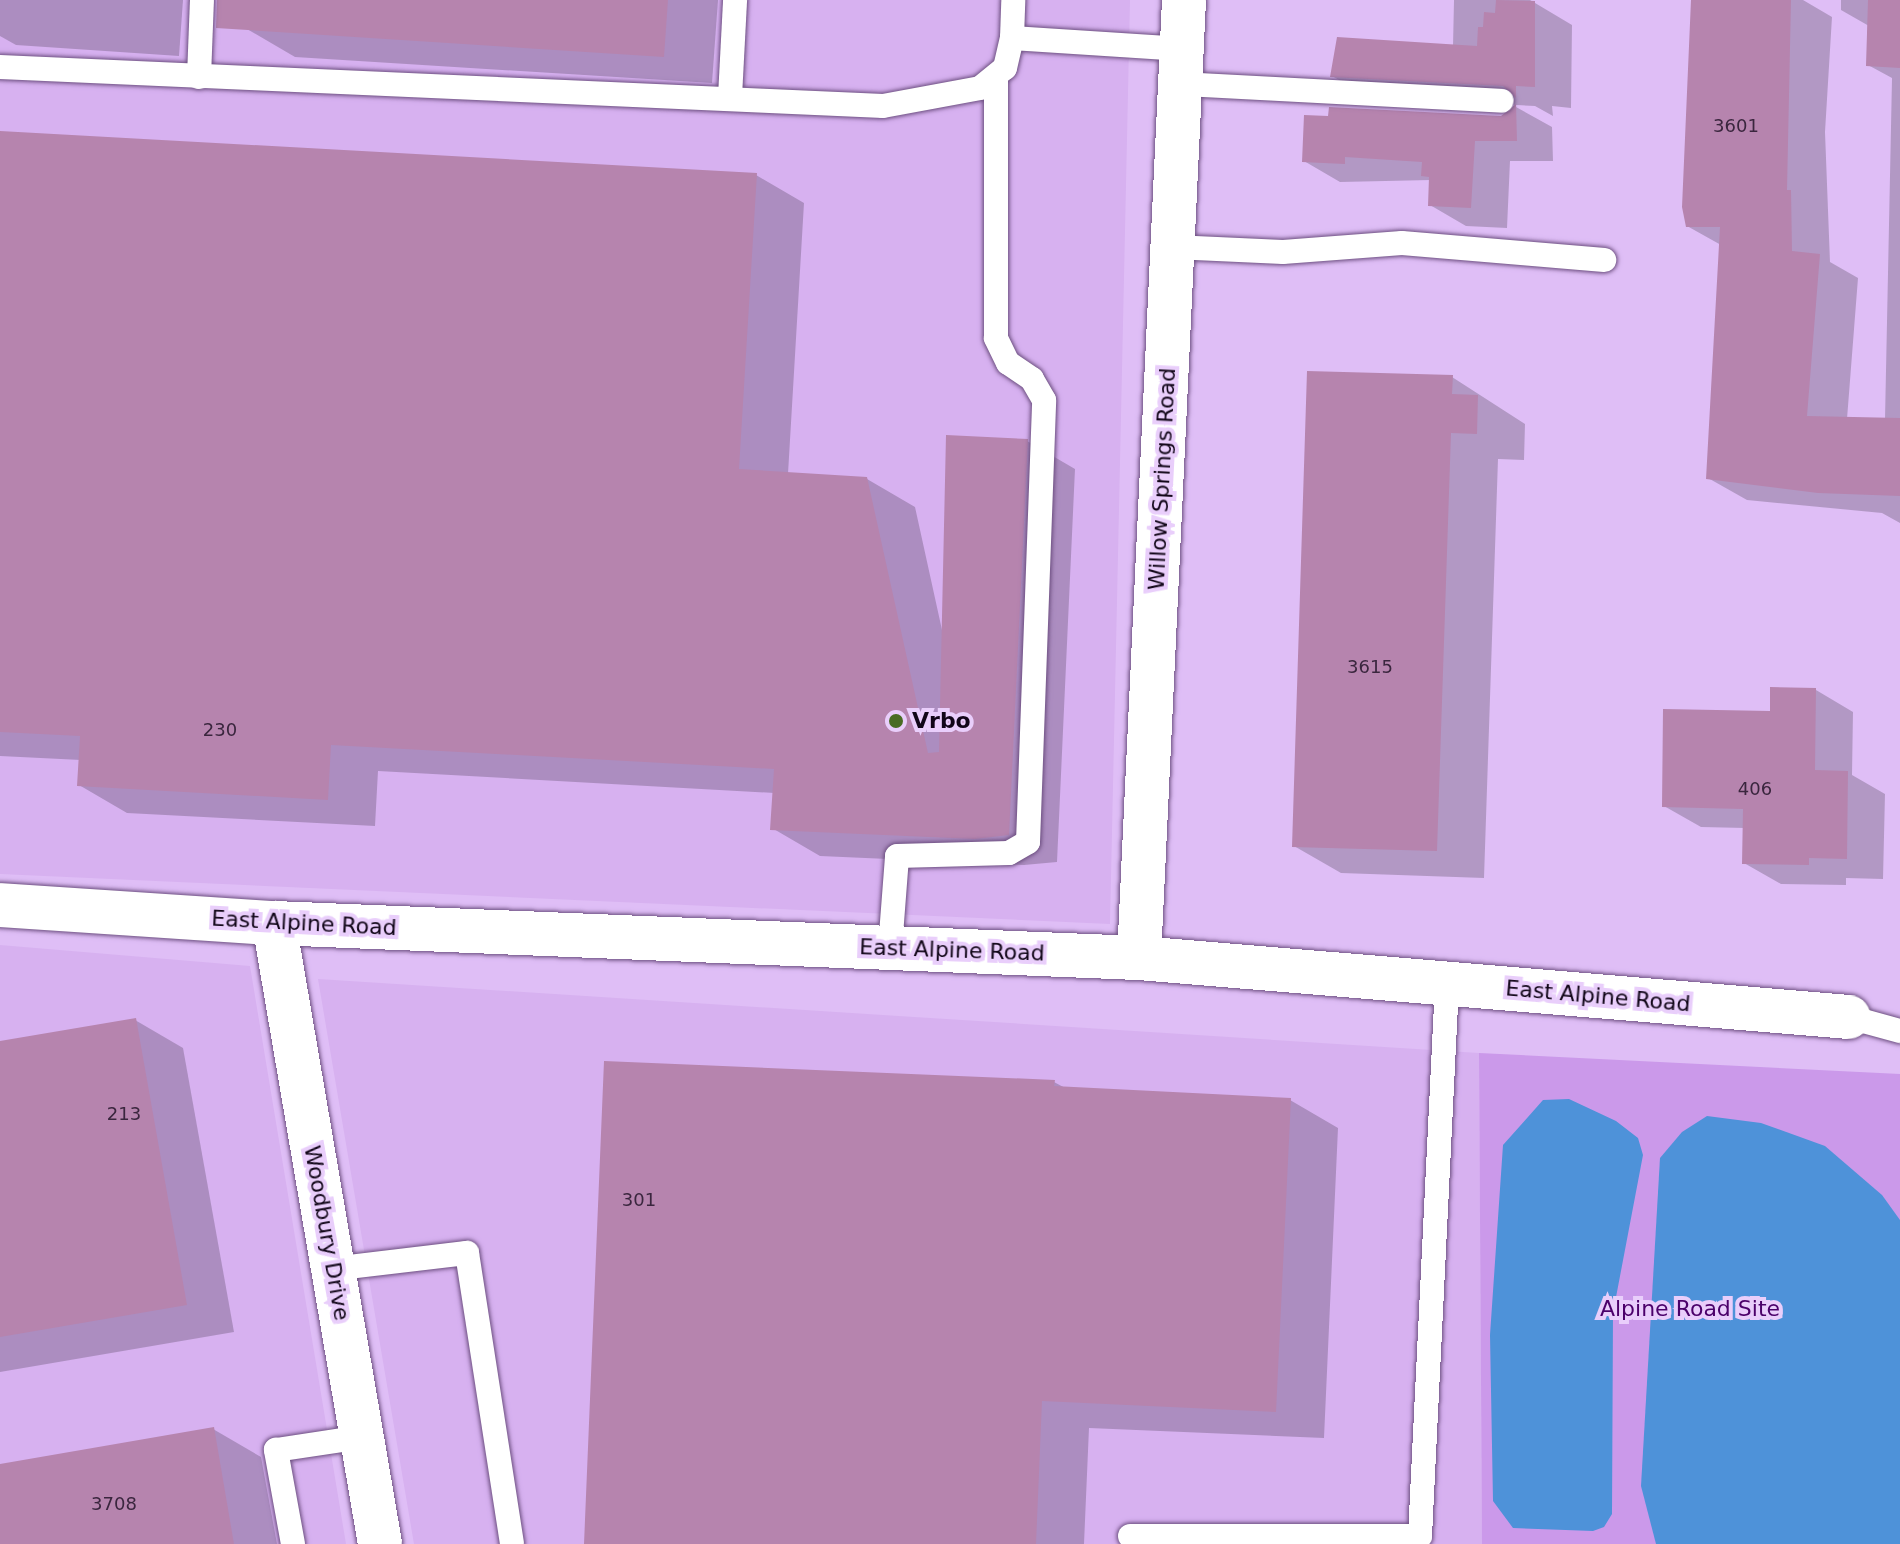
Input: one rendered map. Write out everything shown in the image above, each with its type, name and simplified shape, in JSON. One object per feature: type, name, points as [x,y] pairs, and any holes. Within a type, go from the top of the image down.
[{"type":"street","name":"Willow Springs Road","points":[[1139,958],[1184,0]]},
{"type":"street","name":"East Alpine Road","points":[[0,905],[274,923],[1139,958],[1849,1017]]},
{"type":"street","name":"Woodbury Drive","points":[[274,923],[380,1544]]},
{"type":"lane","points":[[199,77],[202,0]]},
{"type":"lane","points":[[730,97],[735,0]]},
{"type":"lane","points":[[0,67],[883,106],[946,97],[996,78],[1005,68],[1012,38],[1013,0]]},
{"type":"lane","points":[[1012,38],[1182,66],[1502,101]]},
{"type":"lane","points":[[890,948],[897,856],[1009,853],[1028,842],[1044,400],[1032,379],[1008,363],[996,338],[996,78]]},
{"type":"lane","points":[[1173,247],[1283,252],[1402,243],[1604,260]]},
{"type":"lane","points":[[1130,1536],[1420,1536],[1447,984]]},
{"type":"lane","name":"East Alpine Road","points":[[1849,1017],[1900,1031]]},
{"type":"lane","points":[[332,1269],[467,1253],[512,1544]]},
{"type":"lane","points":[[293,1544],[276,1450],[363,1437]]},
{"type":"shaded area","points":[[0,0],[1130,0],[1110,924],[0,874]]},
{"type":"shaded area","points":[[0,945],[250,966],[346,1544],[0,1544]]},
{"type":"shaded area","points":[[318,979],[1479,1053],[1482,1544],[414,1544]]},
{"type":"green space","name":"Alpine Road Site","points":[[1479,1053],[1900,1074],[1900,1544],[1482,1544]]},
{"type":"water","points":[[1569,1099],[1616,1121],[1638,1138],[1643,1155],[1613,1313],[1612,1514],[1604,1527],[1593,1531],[1513,1528],[1493,1501],[1490,1335],[1503,1145],[1543,1100]]},
{"type":"water","points":[[1707,1116],[1761,1123],[1825,1146],[1882,1195],[1900,1220],[1900,1544],[1656,1544],[1641,1486],[1660,1158],[1682,1132]]},
{"type":"building","points":[[217,0],[668,0],[664,57],[216,28]]},
{"type":"building","points":[[1496,0],[1535,1],[1535,87],[1516,86],[1516,98],[1503,86],[1330,77],[1337,37],[1477,46],[1478,27],[1483,27],[1484,12],[1495,13]]},
{"type":"building","points":[[1691,0],[1791,0],[1787,190],[1791,190],[1792,251],[1820,254],[1807,416],[1900,418],[1900,496],[1818,493],[1706,479],[1720,227],[1686,227],[1682,207]]},
{"type":"building","points":[[1868,0],[1900,0],[1900,68],[1866,66]]},
{"type":"building","points":[[1516,104],[1517,141],[1475,141],[1471,208],[1428,206],[1429,177],[1421,176],[1422,162],[1345,157],[1345,164],[1302,162],[1304,115],[1328,116],[1329,107],[1501,116]]},
{"type":"building","points":[[0,131],[757,173],[739,469],[867,477],[928,753],[939,752],[946,435],[1028,439],[1009,835],[975,839],[770,830],[774,769],[331,745],[328,800],[77,786],[80,736],[0,732]]},
{"type":"building","points":[[1307,371],[1453,375],[1452,394],[1478,395],[1477,434],[1451,433],[1437,851],[1292,847]]},
{"type":"building","points":[[1770,687],[1816,688],[1815,770],[1848,771],[1847,859],[1809,858],[1809,865],[1742,864],[1743,809],[1662,807],[1663,709],[1770,711]]},
{"type":"building","points":[[136,1018],[187,1305],[0,1337],[0,1041]]},
{"type":"building","points":[[604,1061],[1055,1080],[1054,1086],[1291,1098],[1276,1412],[1042,1401],[1036,1544],[584,1544]]},
{"type":"building","points":[[214,1427],[234,1544],[0,1544],[0,1464]]},
{"type":"place","name":"Vrbo","points":[[896,721]]}]
